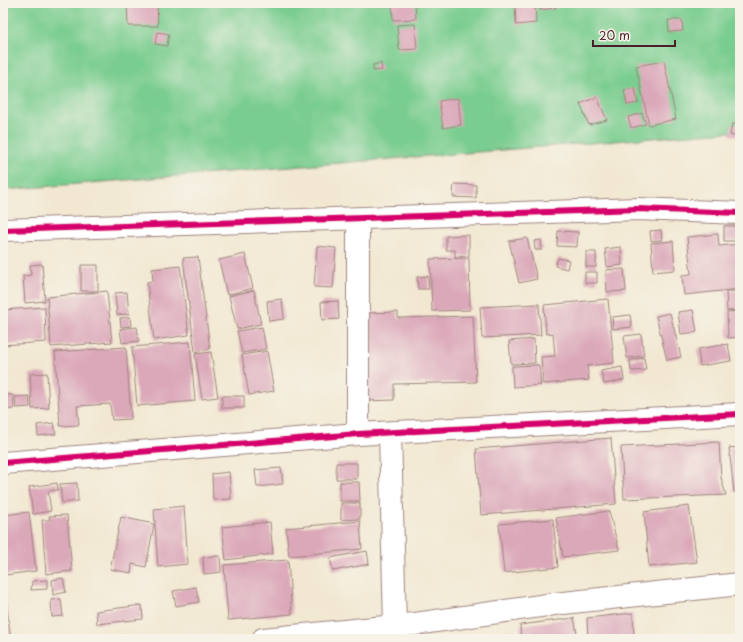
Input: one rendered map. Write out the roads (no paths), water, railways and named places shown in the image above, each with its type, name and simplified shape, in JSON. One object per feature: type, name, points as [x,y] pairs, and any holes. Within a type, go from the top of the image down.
[{"type":"street","points":[[3,230],[638,209],[740,214]]},
{"type":"street","points":[[358,219],[358,434]]},
{"type":"street","points":[[3,463],[358,434],[740,414]]},
{"type":"street","points":[[390,433],[409,630]]},
{"type":"street","points":[[263,639],[409,630],[554,604],[740,584]]}]
